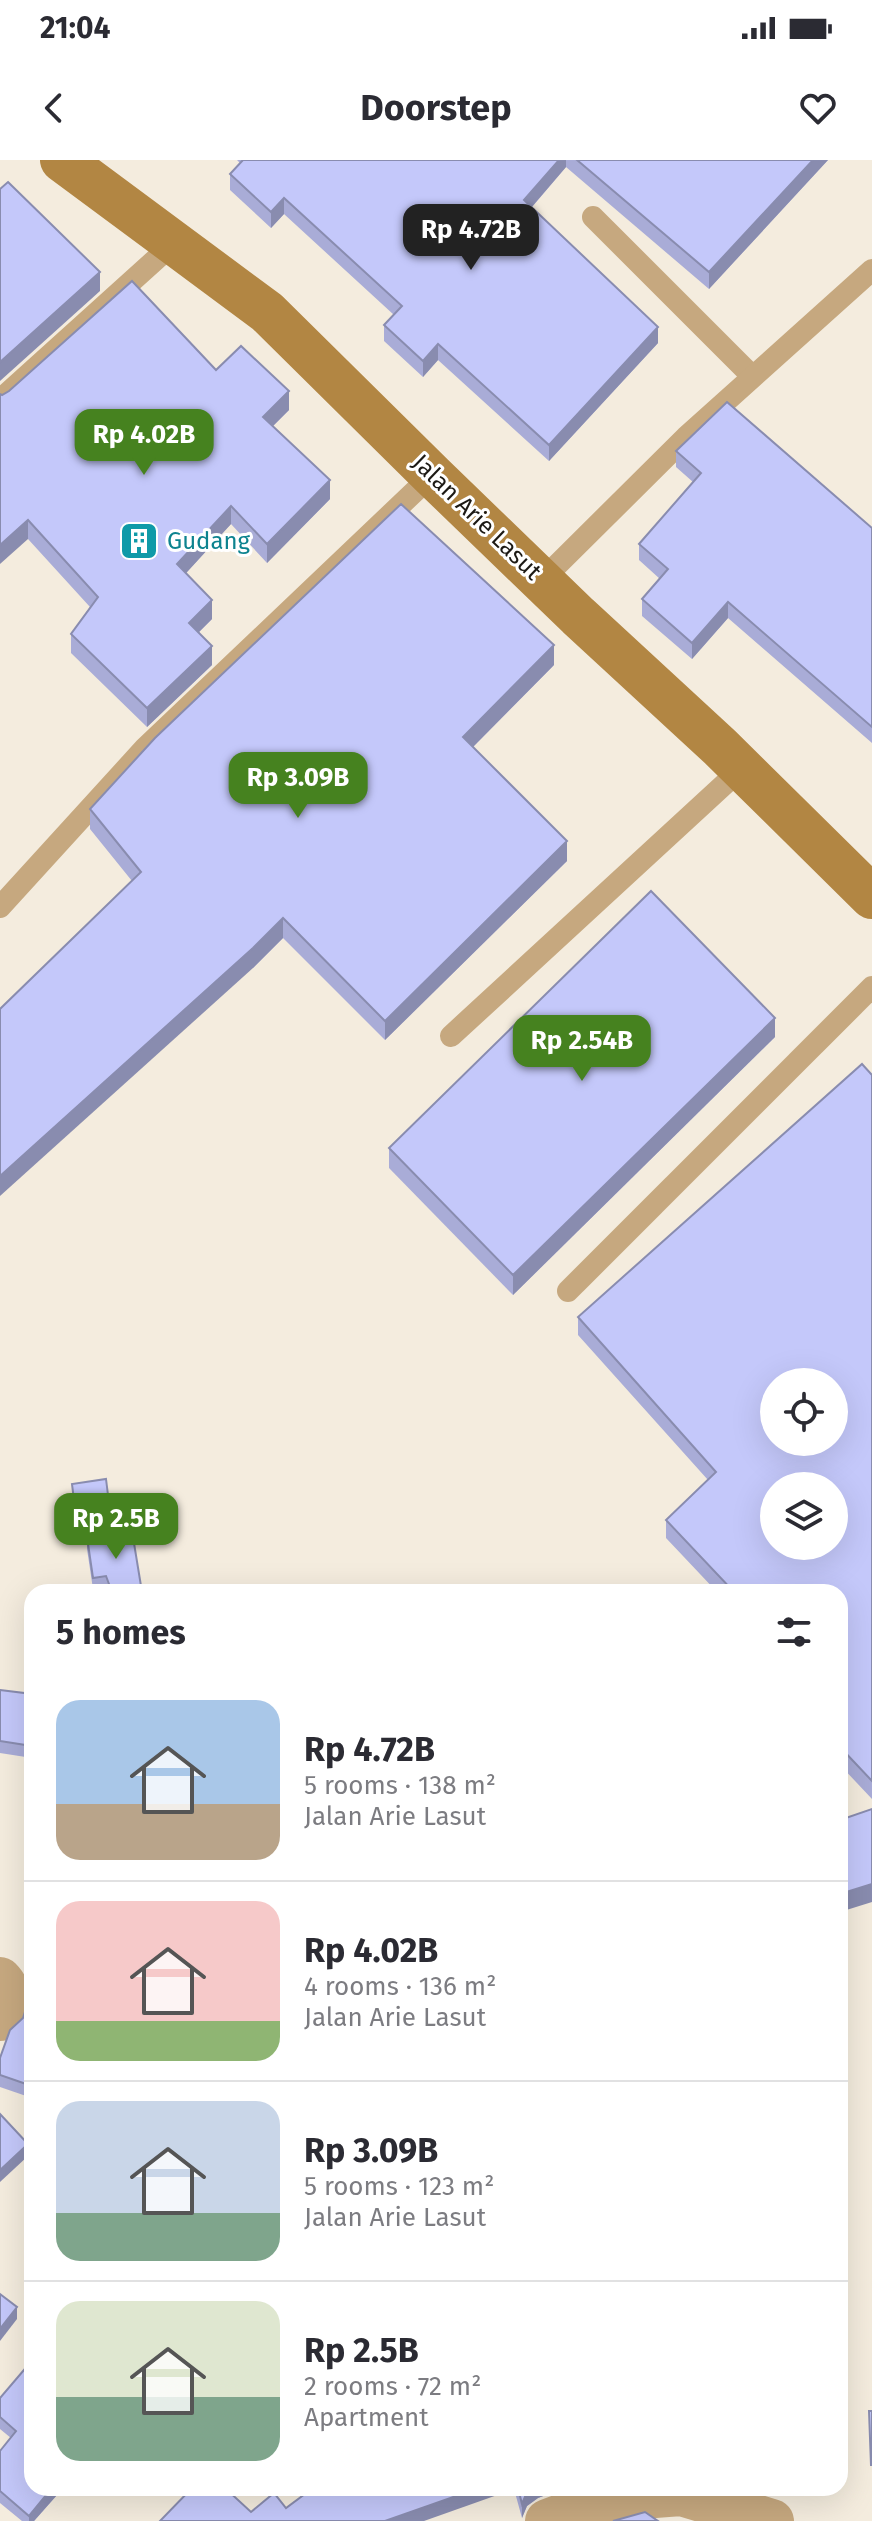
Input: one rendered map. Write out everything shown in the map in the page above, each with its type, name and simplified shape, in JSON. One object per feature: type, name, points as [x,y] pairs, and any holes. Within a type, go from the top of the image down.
[{"type":"main road","name":"Jalan Arie Lasut","points":[[62,160],[267,312],[432,475],[872,897]]},
{"type":"street","points":[[0,1979],[8,1991],[8,2002],[0,2019]]},
{"type":"street","points":[[547,2521],[603,2500],[655,2496]]},
{"type":"street","points":[[688,2496],[772,2521]]},
{"type":"lane","points":[[593,217],[752,376]]},
{"type":"lane","points":[[0,400],[174,243]]},
{"type":"lane","points":[[542,580],[686,437],[872,270]]},
{"type":"lane","points":[[0,907],[145,748],[432,475]]},
{"type":"lane","points":[[451,1036],[741,769]]},
{"type":"lane","points":[[568,1291],[872,987]]},
{"type":"building","points":[[243,160],[559,160],[524,200],[658,327],[549,445],[438,344],[423,361],[384,325],[402,306],[284,198],[271,212],[230,174]]},
{"type":"building","points":[[577,160],[813,160],[709,272]]},
{"type":"building","points":[[8,182],[100,272],[0,362],[0,189]]},
{"type":"building","points":[[132,281],[216,370],[241,346],[289,391],[263,417],[330,480],[267,544],[231,506],[177,564],[212,600],[189,623],[212,646],[147,708],[71,634],[98,597],[28,520],[0,545],[0,394],[9,391]]},
{"type":"building","points":[[727,402],[872,528],[872,727],[728,602],[692,643],[642,599],[668,569],[639,544],[701,473],[676,451]]},
{"type":"building","points":[[401,504],[554,645],[463,737],[567,841],[385,1021],[283,918],[0,1176],[0,1009],[141,872],[90,809],[155,738]]},
{"type":"building","points":[[651,891],[775,1018],[513,1275],[389,1148]]},
{"type":"building","points":[[862,1064],[872,1075],[872,1781],[848,1756],[848,1584],[726,1584],[666,1520],[716,1472],[578,1317]]},
{"type":"building","points":[[106,1479],[111,1519],[77,1524],[72,1484]]},
{"type":"building","points":[[132,1531],[141,1584],[109,1584],[106,1576],[93,1578],[87,1537]]},
{"type":"building","points":[[0,1690],[24,1693],[24,1745],[0,1741]]},
{"type":"building","points":[[872,1809],[872,1884],[848,1892],[848,1817]]},
{"type":"building","points":[[24,2015],[24,2083],[0,2075],[0,2058],[10,2030]]},
{"type":"building","points":[[0,2114],[24,2140],[24,2148],[0,2170]]},
{"type":"building","points":[[0,2294],[17,2307],[0,2329]]},
{"type":"building","points":[[24,2370],[24,2496],[45,2496],[29,2516],[0,2491],[0,2451],[16,2431],[0,2417],[0,2398]]},
{"type":"building","points":[[869,2411],[872,2411],[872,2465],[871,2465]]},
{"type":"building","points":[[184,2496],[234,2496],[251,2512],[270,2496],[276,2496],[286,2508],[302,2496],[456,2496],[385,2521],[160,2521]]},
{"type":"building","points":[[645,2512],[658,2521],[613,2521]]},
{"type":"place","name":"Gudang","points":[[139,541]]}]
